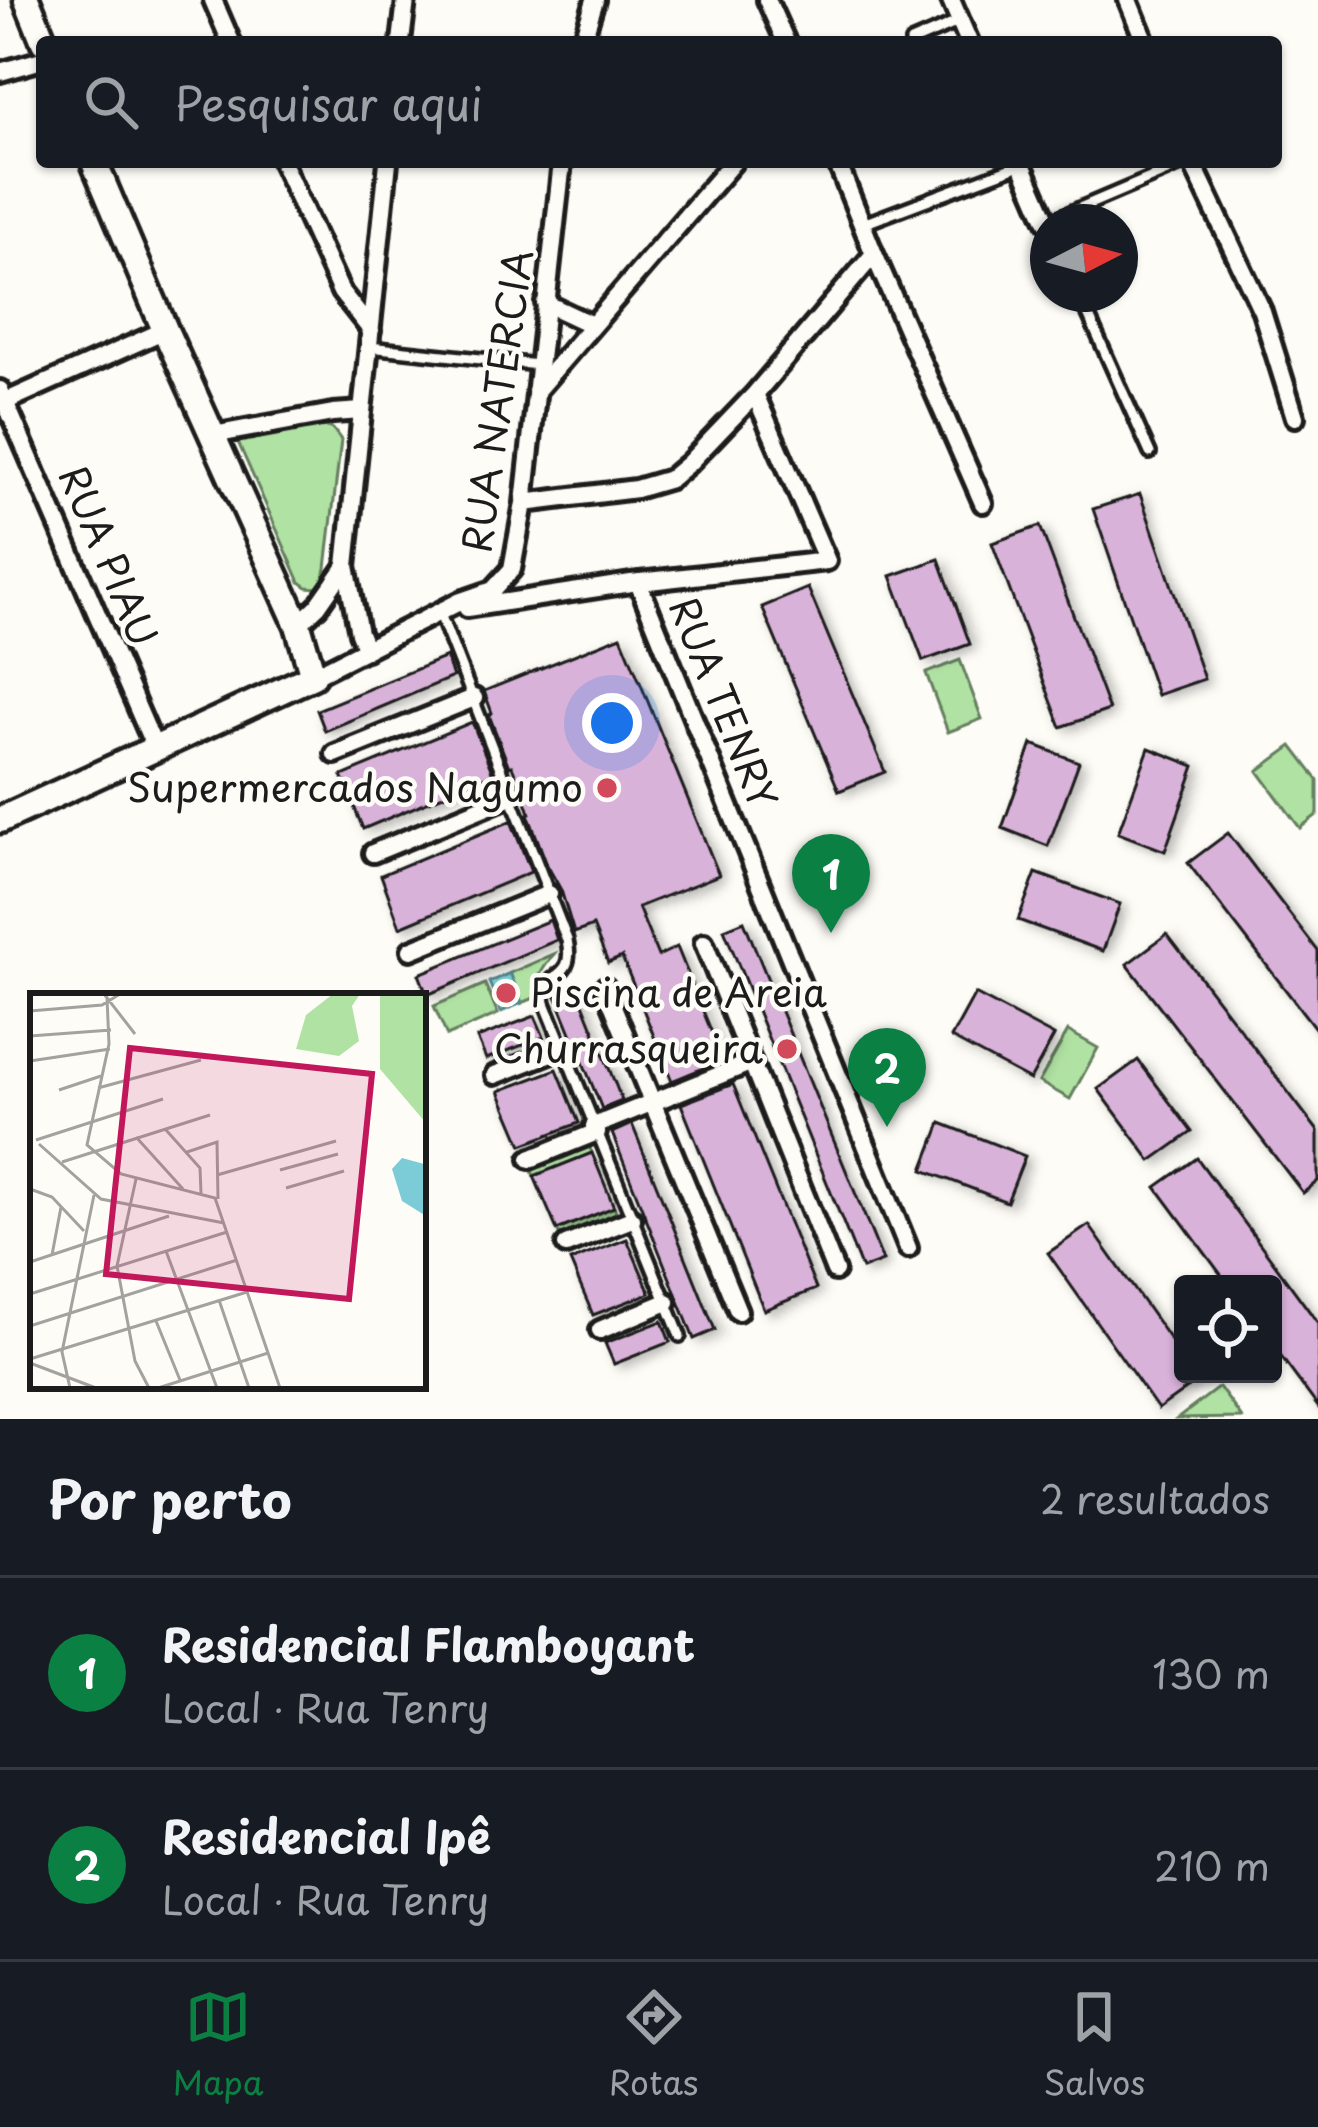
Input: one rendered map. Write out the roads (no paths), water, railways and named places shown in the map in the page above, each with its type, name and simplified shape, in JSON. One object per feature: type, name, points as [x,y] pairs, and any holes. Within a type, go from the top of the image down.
[{"type":"street","points":[[26,0],[41,36]]},
{"type":"street","points":[[213,0],[228,36]]},
{"type":"street","points":[[402,36],[406,0]]},
{"type":"street","points":[[583,36],[595,0]]},
{"type":"street","points":[[767,0],[783,36]]},
{"type":"street","points":[[951,0],[966,36]]},
{"type":"street","points":[[1128,0],[1143,36]]},
{"type":"street","points":[[0,72],[36,62]]},
{"type":"street","points":[[0,820],[313,676],[298,625],[97,168]]},
{"type":"street","points":[[285,168],[341,292],[370,339]]},
{"type":"street","points":[[366,650],[346,566],[387,168]]},
{"type":"street","name":"RUA NATERCIA","points":[[313,676],[460,601],[493,590],[512,568],[524,502],[561,168]]},
{"type":"street","points":[[536,392],[728,168]]},
{"type":"street","points":[[839,168],[982,503]]},
{"type":"street","points":[[1023,168],[1038,204]]},
{"type":"street","points":[[1193,168],[1262,311],[1294,417]]},
{"type":"street","points":[[524,502],[636,489],[670,479],[755,394],[874,254]]},
{"type":"street","points":[[545,303],[592,325]]},
{"type":"street","points":[[2,399],[165,330]]},
{"type":"street","points":[[442,613],[827,561],[755,394]]},
{"type":"street","name":"RUA PIAU","points":[[2,399],[155,748]]},
{"type":"street","points":[[213,435],[362,411]]},
{"type":"street","points":[[298,625],[346,566]]},
{"type":"street","name":"RUA TENRY","points":[[638,583],[908,1248]]},
{"type":"street","points":[[335,754],[474,698]]},
{"type":"street","points":[[373,853],[512,796]]},
{"type":"street","points":[[411,950],[549,894]]},
{"type":"street","points":[[704,943],[835,1271]]},
{"type":"street","points":[[605,987],[738,1311]]},
{"type":"street","points":[[495,1075],[563,1048]]},
{"type":"street","points":[[530,1159],[752,1062]]},
{"type":"street","points":[[566,1245],[632,1219]]},
{"type":"street","points":[[600,1330],[667,1302]]},
{"type":"lane","points":[[925,36],[960,21]]},
{"type":"lane","points":[[862,224],[1008,168]]},
{"type":"lane","points":[[1093,204],[1176,168]]},
{"type":"lane","points":[[1087,312],[1150,453]]},
{"type":"lane","points":[[370,339],[538,365]]},
{"type":"lane","points":[[442,613],[569,951],[564,972],[547,982],[543,992],[680,1336]]},
{"type":"water","name":"Piscina de Areia","points":[[510,973],[522,1003],[501,1012],[489,982]]},
{"type":"place","name":"Supermercados Nagumo","points":[[607,788]]},
{"type":"place","name":"Residencial Flamboyant","points":[[831,933]]},
{"type":"place","name":"Piscina de Areia","points":[[506,993]]},
{"type":"place","name":"Churrasqueira","points":[[787,1049]]},
{"type":"place","name":"Residencial Ipê","points":[[887,1127]]}]
